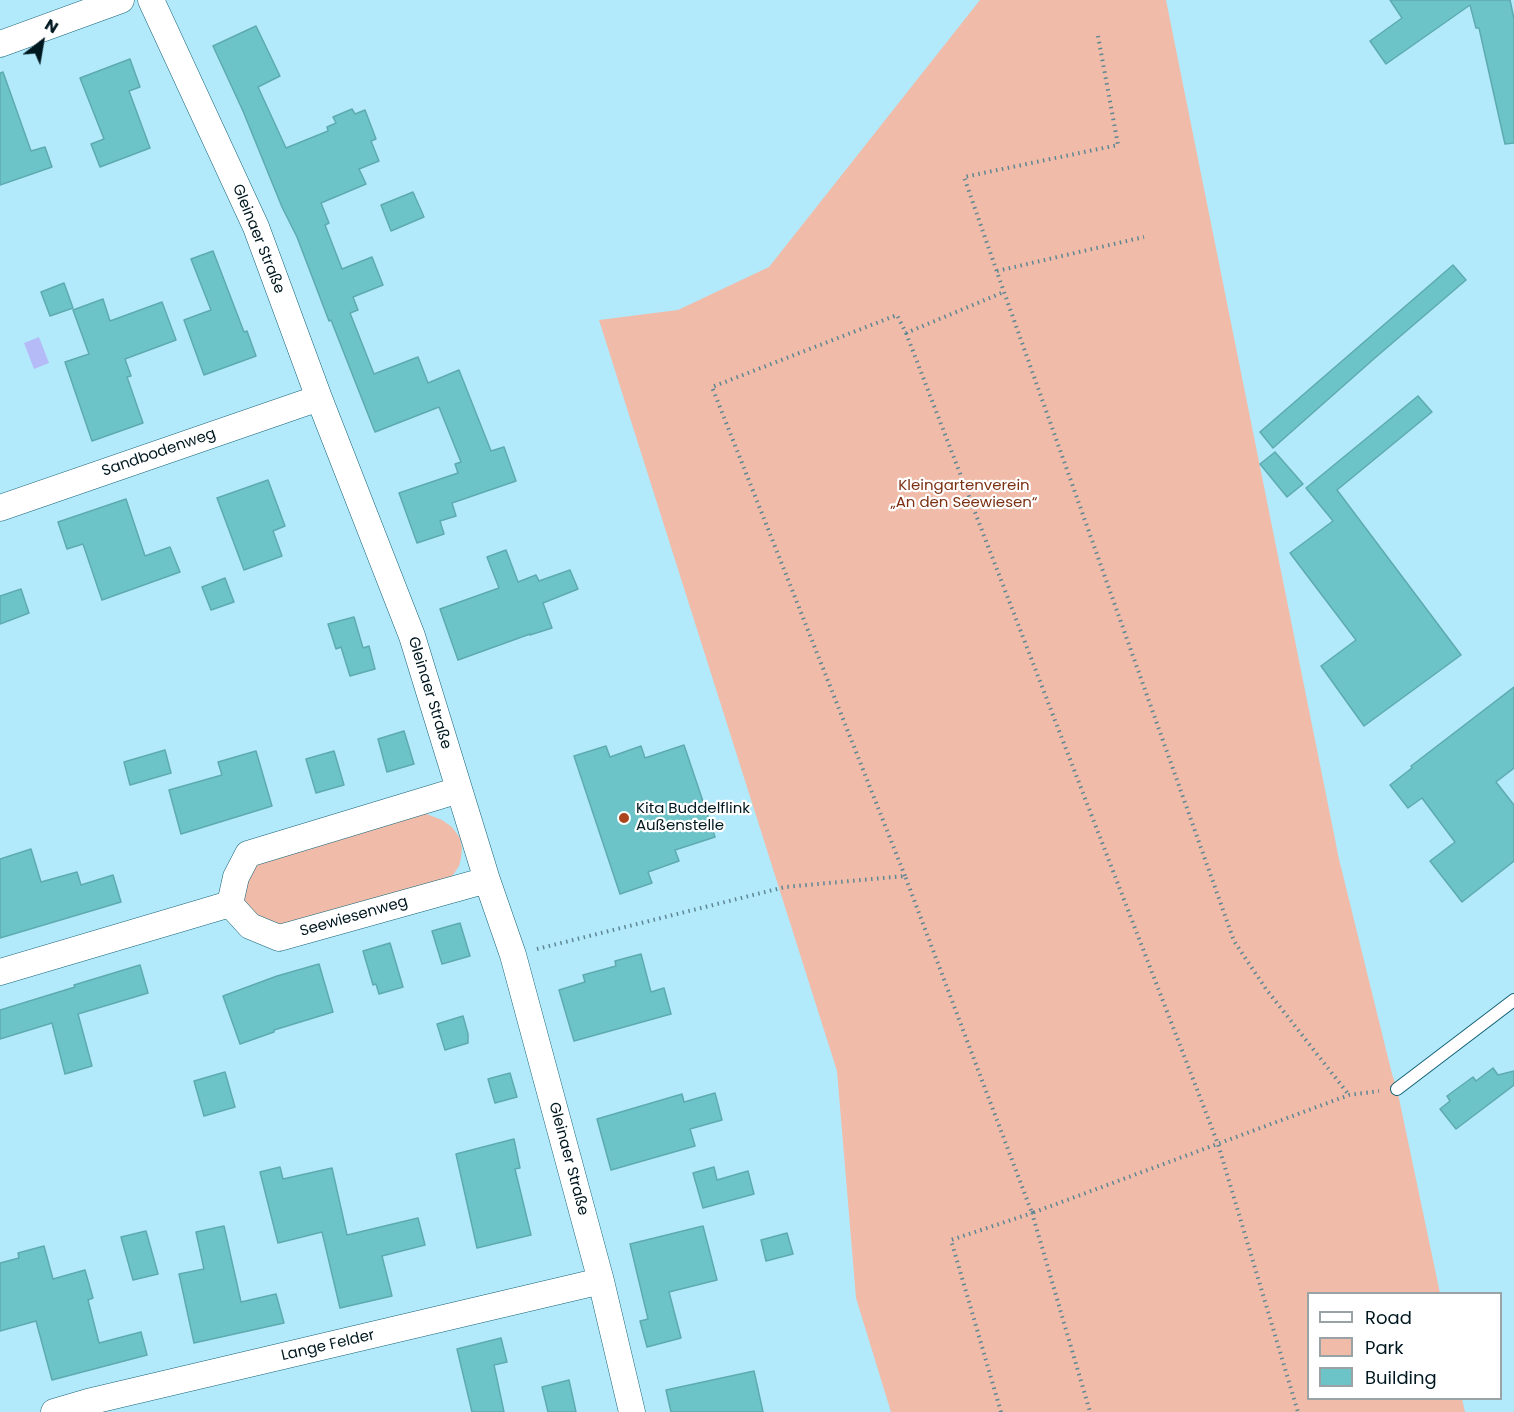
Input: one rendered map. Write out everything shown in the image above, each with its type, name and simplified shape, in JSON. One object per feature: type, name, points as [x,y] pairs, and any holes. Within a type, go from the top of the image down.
[{"type":"street","points":[[0,44],[121,0]]},
{"type":"street","name":"Gleinaer Straße","points":[[151,0],[256,227],[319,398],[412,636],[487,880],[513,955],[602,1281],[632,1412]]},
{"type":"street","name":"Sandbodenweg","points":[[0,508],[319,398]]},
{"type":"street","points":[[0,972],[230,904],[236,877],[248,854],[459,790]]},
{"type":"street","name":"Seewiesenweg","points":[[230,904],[250,926],[279,938],[487,880]]},
{"type":"street","name":"Lange Felder","points":[[54,1412],[88,1402],[602,1281]]},
{"type":"lane","points":[[1397,1089],[1514,1000]]},
{"type":"path","points":[[1098,36],[1118,145],[964,177],[1234,941],[1266,989],[1349,1095]]},
{"type":"path","points":[[997,271],[1144,237]]},
{"type":"path","points":[[906,333],[1004,292]]},
{"type":"path","points":[[1090,1412],[1032,1213],[905,876],[712,387],[897,315],[906,333],[1218,1144],[1298,1412]]},
{"type":"path","points":[[513,955],[784,887],[905,876]]},
{"type":"path","points":[[1000,1412],[951,1240],[1032,1213],[1349,1095],[1397,1089]]},
{"type":"green space","name":"Kleingartenverein „An den Seewiesen“","points":[[980,0],[1166,0],[1339,859],[1397,1089],[1440,1292],[1307,1292],[1307,1400],[1462,1400],[1465,1412],[891,1412],[856,1298],[837,1071],[599,320],[678,310],[769,267]]},
{"type":"green space","points":[[424,813],[442,820],[452,827],[460,838],[462,848],[459,866],[446,881],[280,925],[267,922],[244,909],[242,888],[253,868],[271,853]]},
{"type":"water","points":[[39,337],[49,363],[34,369],[24,343]]},
{"type":"building","points":[[1390,0],[1510,0],[1514,19],[1514,143],[1505,144],[1479,28],[1476,28],[1470,5],[1386,64],[1370,41],[1402,18]]},
{"type":"building","points":[[256,26],[280,76],[258,87],[286,148],[328,131],[327,127],[336,123],[333,117],[352,109],[355,114],[365,110],[376,139],[371,141],[379,161],[359,169],[366,184],[321,203],[329,223],[325,225],[342,269],[372,257],[383,285],[353,297],[358,310],[350,313],[374,374],[418,357],[428,383],[459,370],[491,451],[504,447],[516,481],[452,503],[456,516],[440,521],[444,534],[417,543],[399,493],[458,473],[455,464],[461,462],[439,407],[375,432],[297,237],[213,46]]},
{"type":"building","points":[[130,59],[140,87],[129,91],[150,148],[100,167],[91,144],[104,139],[80,78]]},
{"type":"building","points":[[3,72],[31,151],[45,147],[52,167],[0,185],[0,73]]},
{"type":"building","points":[[413,192],[424,217],[391,231],[381,205]]},
{"type":"building","points":[[213,251],[244,332],[247,331],[256,356],[204,375],[184,320],[211,310],[191,259]]},
{"type":"building","points":[[1453,265],[1466,280],[1273,448],[1260,432]]},
{"type":"building","points":[[64,283],[73,308],[50,316],[41,292]]},
{"type":"building","points":[[103,299],[110,321],[162,302],[176,340],[125,359],[131,376],[127,377],[143,423],[92,441],[65,362],[89,354],[73,310]]},
{"type":"building","points":[[1418,396],[1432,412],[1337,490],[1461,655],[1364,726],[1321,666],[1356,640],[1290,553],[1333,521],[1306,488]]},
{"type":"building","points":[[1275,452],[1303,484],[1287,497],[1260,464]]},
{"type":"building","points":[[268,480],[285,526],[273,531],[282,556],[244,570],[217,498]]},
{"type":"building","points":[[126,499],[145,556],[170,547],[180,572],[102,600],[83,544],[67,549],[58,522]]},
{"type":"building","points":[[506,550],[518,582],[536,575],[539,581],[570,570],[578,589],[543,603],[552,628],[458,660],[440,609],[499,588],[487,557]]},
{"type":"building","points":[[225,578],[234,602],[211,610],[202,587]]},
{"type":"building","points":[[21,589],[29,613],[0,624],[0,596]]},
{"type":"building","points":[[354,617],[363,648],[369,646],[375,669],[350,676],[341,647],[336,649],[328,624]]},
{"type":"building","points":[[1514,687],[1514,768],[1496,782],[1514,805],[1514,861],[1462,902],[1430,861],[1455,842],[1422,798],[1408,808],[1390,785],[1412,768],[1411,766]]},
{"type":"building","points":[[404,731],[414,764],[387,772],[378,739]]},
{"type":"building","name":"Kita Buddelflink Außenstelle","points":[[684,745],[715,837],[675,850],[679,861],[648,872],[652,883],[620,894],[574,756],[606,746],[610,757],[641,746],[645,758]]},
{"type":"building","points":[[165,750],[171,773],[130,785],[124,762]]},
{"type":"building","points":[[256,751],[272,806],[181,834],[169,790],[222,775],[218,762]]},
{"type":"building","points":[[334,751],[344,785],[316,793],[306,759]]},
{"type":"building","points":[[31,849],[41,882],[77,872],[81,885],[113,875],[121,902],[0,938],[0,859]]},
{"type":"building","points":[[460,923],[470,956],[442,964],[432,931]]},
{"type":"building","points":[[390,943],[403,987],[379,994],[376,984],[373,985],[363,951]]},
{"type":"building","points":[[641,954],[651,992],[664,988],[671,1014],[574,1041],[559,990],[585,982],[583,975],[616,966],[615,961]]},
{"type":"building","points":[[319,964],[333,1012],[274,1030],[274,1032],[240,1044],[223,996],[277,976]]},
{"type":"building","points":[[140,965],[148,993],[78,1014],[92,1066],[65,1074],[52,1023],[0,1039],[0,1010]]},
{"type":"building","points":[[463,1016],[468,1043],[445,1050],[437,1024]]},
{"type":"building","points":[[1493,1068],[1498,1075],[1514,1071],[1514,1085],[1456,1129],[1440,1109],[1450,1101],[1447,1096],[1473,1077],[1476,1081]]},
{"type":"building","points":[[225,1072],[235,1107],[204,1116],[194,1081]]},
{"type":"building","points":[[510,1073],[517,1097],[495,1103],[488,1079]]},
{"type":"building","points":[[715,1093],[722,1120],[690,1129],[695,1146],[611,1170],[597,1119],[682,1094],[684,1102]]},
{"type":"building","points":[[514,1139],[520,1168],[515,1169],[531,1235],[477,1248],[456,1154]]},
{"type":"building","points":[[280,1167],[283,1179],[332,1168],[347,1235],[418,1218],[425,1245],[382,1256],[392,1296],[340,1308],[322,1232],[278,1243],[260,1172]]},
{"type":"building","points":[[714,1167],[717,1180],[748,1171],[754,1194],[703,1208],[693,1173]]},
{"type":"building","points":[[224,1226],[241,1302],[276,1294],[284,1323],[194,1343],[179,1274],[204,1269],[196,1232]]},
{"type":"building","points":[[703,1226],[717,1280],[669,1292],[681,1338],[647,1347],[640,1321],[648,1319],[630,1244]]},
{"type":"building","points":[[146,1231],[158,1274],[133,1280],[121,1237]]},
{"type":"building","points":[[787,1233],[793,1254],[766,1261],[761,1240]]},
{"type":"building","points":[[44,1246],[53,1279],[85,1270],[93,1298],[88,1300],[99,1343],[141,1332],[147,1355],[52,1380],[36,1321],[0,1331],[0,1263],[19,1258],[18,1253]]},
{"type":"building","points":[[501,1338],[507,1362],[494,1365],[504,1412],[472,1412],[457,1349]]},
{"type":"building","points":[[754,1371],[763,1412],[671,1412],[666,1390]]},
{"type":"building","points":[[569,1380],[576,1412],[548,1412],[542,1387]]},
{"type":"place","name":"Kita Buddelflink Außenstelle","points":[[624,818]]}]
